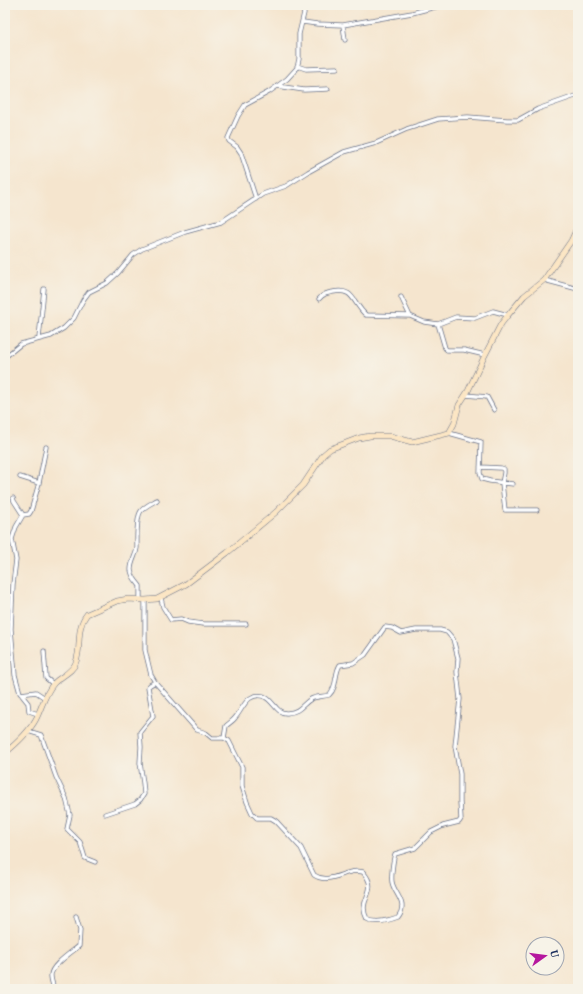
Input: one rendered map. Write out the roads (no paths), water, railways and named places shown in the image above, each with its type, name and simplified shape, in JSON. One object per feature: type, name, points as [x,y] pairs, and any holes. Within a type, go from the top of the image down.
[{"type":"street","points":[[299,5],[304,10]]},
{"type":"street","points":[[256,199],[241,153],[237,147],[230,143],[228,139],[243,107],[247,103],[264,95],[277,86],[291,75],[298,66],[299,34],[303,22],[304,10],[307,5]]},
{"type":"street","points":[[303,22],[317,24],[343,24],[412,13],[444,5]]},
{"type":"street","points":[[343,24],[345,40]]},
{"type":"street","points":[[298,66],[306,70],[337,68]]},
{"type":"street","points":[[277,86],[304,90],[328,89]]},
{"type":"street","points":[[5,357],[21,344],[56,333],[68,325],[74,318],[89,292],[107,283],[118,273],[133,255],[142,249],[185,232],[221,222],[263,194],[286,186],[344,152],[376,144],[418,125],[438,119],[476,118],[518,120],[538,109],[578,95]]},
{"type":"street","points":[[449,433],[454,424],[457,409],[466,395],[485,355],[508,315],[524,296],[544,280],[571,241],[578,226]]},
{"type":"street","points":[[544,280],[578,289]]},
{"type":"street","points":[[39,338],[44,289]]},
{"type":"street","points":[[319,299],[322,295],[329,292],[343,291],[349,293],[366,315],[410,316],[424,322],[438,324],[456,317],[475,318],[493,311],[508,315]]},
{"type":"street","points":[[402,297],[410,316]]},
{"type":"street","points":[[438,324],[445,348],[447,350],[464,350],[485,355]]},
{"type":"street","points":[[466,395],[487,397],[494,410]]},
{"type":"street","points":[[5,753],[28,732],[53,684],[60,676],[74,666],[77,657],[80,629],[87,614],[116,601],[153,600],[161,598],[191,581],[270,518],[303,485],[322,455],[328,450],[359,438],[370,436],[390,436],[412,442],[449,433],[481,442],[480,476],[482,478],[490,481],[513,484]]},
{"type":"street","points":[[23,515],[29,514],[31,511],[40,483],[46,447]]},
{"type":"street","points":[[480,466],[502,468],[504,473],[502,483],[505,510],[537,510]]},
{"type":"street","points":[[20,477],[40,483]]},
{"type":"street","points":[[13,498],[23,515]]},
{"type":"street","points":[[157,500],[145,507],[140,513],[137,533],[137,550],[131,569],[134,579],[140,586],[145,650],[148,668],[155,682],[197,730],[206,733],[211,738],[224,738],[229,741],[240,761],[243,772],[242,786],[252,813],[257,818],[270,818],[276,821],[301,848],[312,872],[317,877],[329,878],[353,871],[363,872],[370,886],[370,890],[364,901],[363,907],[367,919],[370,921],[395,918],[398,917],[402,911],[400,899],[392,883],[395,854],[415,848],[431,832],[443,826],[459,822],[461,819],[460,774],[455,746],[460,708],[457,672],[458,658],[450,635],[444,631],[416,630],[401,633],[392,628],[385,627],[365,655],[353,663],[340,665],[335,686],[329,695],[314,698],[298,710],[286,713],[279,711],[272,702],[262,696],[250,698],[245,702],[235,718],[226,726],[224,738]]},
{"type":"street","points":[[23,515],[16,527],[12,539],[16,560],[11,616],[12,652],[15,675],[21,694],[28,702],[29,711],[38,714]]},
{"type":"street","points":[[161,598],[163,607],[169,618],[172,620],[181,619],[203,624],[246,624]]},
{"type":"street","points":[[44,651],[46,678],[53,684]]},
{"type":"street","points":[[105,814],[135,804],[144,794],[144,783],[140,763],[140,732],[153,716],[148,687],[155,682]]},
{"type":"street","points":[[21,694],[36,692],[45,698]]},
{"type":"street","points":[[28,732],[41,735],[56,777],[66,798],[70,816],[67,829],[80,842],[86,859],[95,862]]},
{"type":"street","points":[[54,989],[51,974],[59,962],[79,946],[80,933],[76,917]]}]
